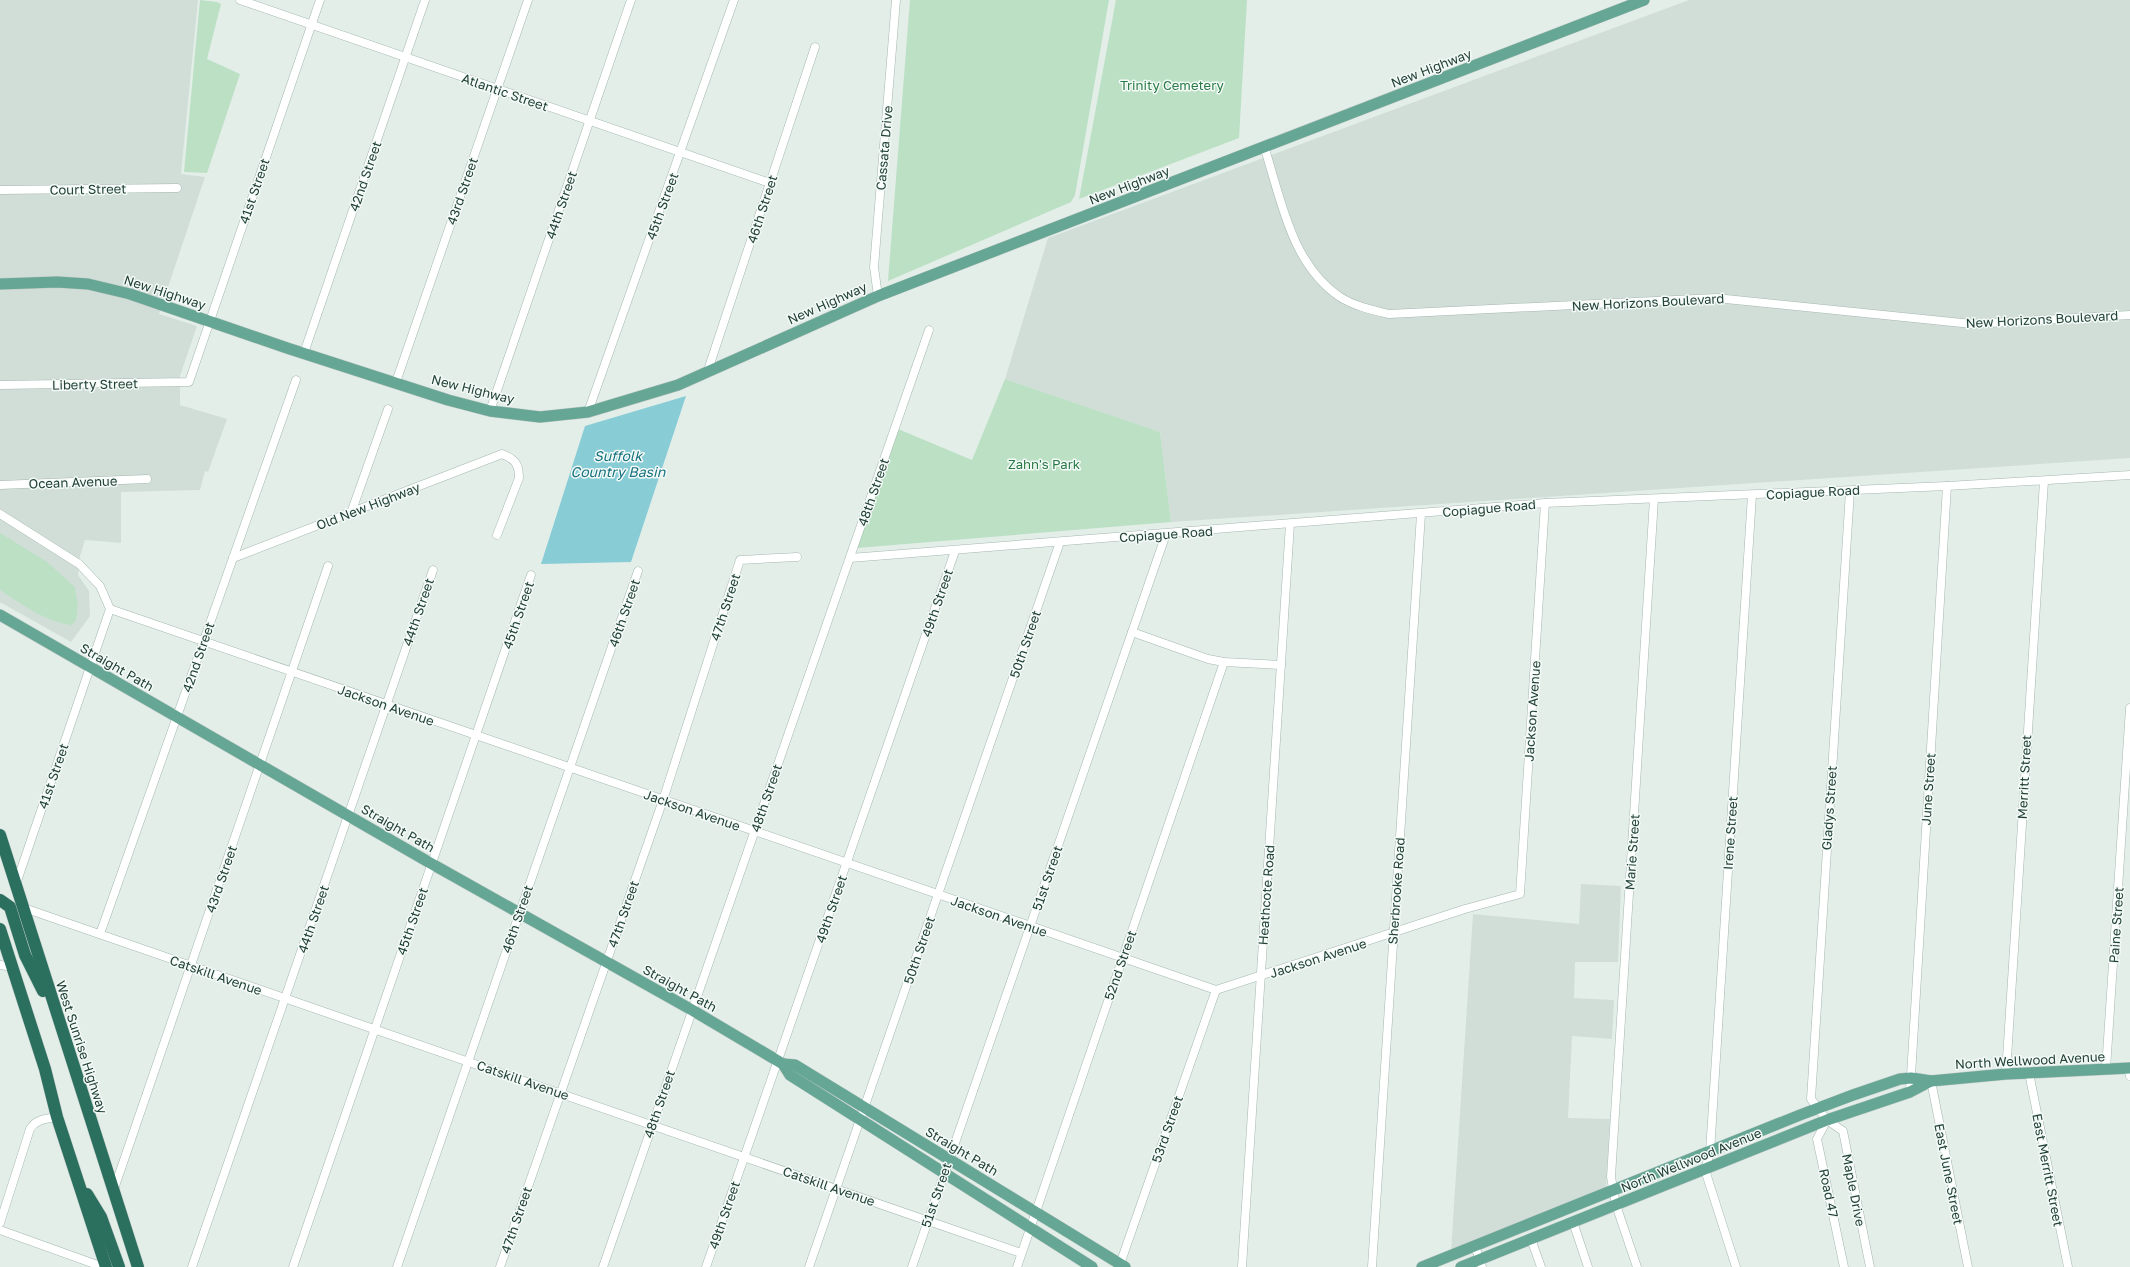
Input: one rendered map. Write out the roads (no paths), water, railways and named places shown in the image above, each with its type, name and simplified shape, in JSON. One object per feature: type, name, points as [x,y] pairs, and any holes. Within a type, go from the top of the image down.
[{"type":"highway","name":"West Sunrise Highway","points":[[0,835],[138,1267]]},
{"type":"highway","points":[[0,900],[10,907],[25,955],[59,1022]]},
{"type":"highway","points":[[0,929],[6,966],[45,1069],[57,1117],[106,1267]]},
{"type":"highway","points":[[75,1174],[101,1217],[119,1267]]},
{"type":"main road","name":"New Highway","points":[[0,284],[57,282],[88,284],[130,294],[448,400],[490,411],[540,417],[588,412],[678,385],[708,370],[878,296],[1205,172],[1264,146],[1644,0]]},
{"type":"main road","name":"Straight Path","points":[[0,615],[90,668],[260,763],[432,864],[692,1010],[780,1063],[790,1075],[1092,1267]]},
{"type":"main road","name":"Straight Path","points":[[780,1063],[795,1065],[1036,1212],[1121,1266]]},
{"type":"main road","name":"North Wellwood Avenue","points":[[1422,1267],[1818,1108],[1882,1085],[1911,1078],[1931,1080],[2006,1074],[2106,1069],[2129,1071]]},
{"type":"main road","name":"North Wellwood Avenue","points":[[1461,1267],[1481,1263],[1531,1239],[1827,1120],[1910,1092],[1931,1080]]},
{"type":"street","name":"Atlantic Street","points":[[240,0],[770,183]]},
{"type":"street","name":"41st Street","points":[[189,382],[320,0]]},
{"type":"street","name":"42nd Street","points":[[304,353],[425,0]]},
{"type":"street","name":"43rd Street","points":[[396,382],[528,0]]},
{"type":"street","name":"44th Street","points":[[490,411],[631,0]]},
{"type":"street","name":"45th Street","points":[[588,412],[734,0]]},
{"type":"street","name":"Cassata Drive","points":[[878,296],[874,267],[896,0]]},
{"type":"street","name":"46th Street","points":[[708,370],[815,47]]},
{"type":"street","name":"New Horizons Boulevard","points":[[1264,146],[1291,232],[1306,263],[1321,281],[1340,297],[1361,307],[1389,314],[1716,298],[1972,324],[2130,315]]},
{"type":"street","name":"Court Street","points":[[0,190],[177,188]]},
{"type":"street","name":"48th Street","points":[[603,1267],[929,330]]},
{"type":"street","name":"42nd Street","points":[[100,934],[296,380]]},
{"type":"street","name":"Liberty Street","points":[[0,385],[189,382]]},
{"type":"street","points":[[351,513],[388,409]]},
{"type":"street","name":"Old New Highway","points":[[233,558],[502,454],[516,462],[519,468],[519,478],[497,535]]},
{"type":"street","name":"Copiague Road","points":[[850,558],[955,551],[1545,503],[1850,491],[2130,475]]},
{"type":"street","name":"Ocean Avenue","points":[[0,485],[146,479]]},
{"type":"street","name":"Merritt Street","points":[[2006,1074],[2044,481]]},
{"type":"street","name":"June Street","points":[[1910,1092],[1947,486]]},
{"type":"street","name":"Gladys Street","points":[[1827,1120],[1811,1096],[1850,491]]},
{"type":"street","name":"Irene Street","points":[[1705,1170],[1710,1152],[1752,495]]},
{"type":"street","name":"Marie Street","points":[[1637,1267],[1616,1205],[1611,1177],[1654,499]]},
{"type":"street","name":"Jackson Avenue","points":[[110,609],[292,673],[1216,990],[1261,977],[1465,909],[1520,894],[1545,503]]},
{"type":"street","points":[[0,514],[79,564],[100,586],[110,609]]},
{"type":"street","name":"Sherbrooke Road","points":[[1372,1267],[1421,514]]},
{"type":"street","name":"Heathcote Road","points":[[1242,1267],[1290,524]]},
{"type":"street","name":"51st Street","points":[[912,1267],[1166,534]]},
{"type":"street","name":"50th Street","points":[[809,1267],[1060,542]]},
{"type":"street","name":"49th Street","points":[[706,1267],[744,1157],[780,1063],[847,863],[955,551]]},
{"type":"street","name":"47th Street","points":[[500,1267],[663,800],[740,560],[797,558]]},
{"type":"street","name":"43rd Street","points":[[113,1192],[328,566]]},
{"type":"street","name":"44th Street","points":[[192,1267],[286,999],[433,570]]},
{"type":"street","name":"46th Street","points":[[397,1267],[638,572]]},
{"type":"street","name":"45th Street","points":[[293,1267],[531,575]]},
{"type":"street","name":"41st Street","points":[[15,885],[110,609]]},
{"type":"street","points":[[1132,632],[1208,659],[1224,662],[1280,665]]},
{"type":"street","name":"52nd Street","points":[[1017,1267],[1224,662]]},
{"type":"street","name":"Paine Street","points":[[2106,1069],[2130,708]]},
{"type":"street","name":"Catskill Avenue","points":[[24,908],[1021,1253]]},
{"type":"street","name":"53rd Street","points":[[1121,1266],[1216,990]]},
{"type":"street","name":"East Merritt Street","points":[[2029,1073],[2068,1267]]},
{"type":"street","name":"East June Street","points":[[1931,1080],[1968,1267]]},
{"type":"street","points":[[0,1223],[30,1129],[34,1123],[57,1117]]},
{"type":"street","name":"Road 47","points":[[1827,1120],[1817,1139],[1844,1267]]},
{"type":"street","name":"Maple Drive","points":[[1827,1120],[1843,1130],[1870,1267]]},
{"type":"street","points":[[1705,1170],[1736,1267]]},
{"type":"street","points":[[1573,1222],[1588,1267]]},
{"type":"street","points":[[0,1230],[103,1267]]},
{"type":"street","points":[[1531,1239],[1541,1267]]},
{"type":"street","points":[[1475,1246],[1481,1263]]},
{"type":"water","name":"Suffolk Country Basin","points":[[686,396],[631,562],[541,564],[585,426]]},
{"type":"park label","name":"Trinity Cemetery","points":[[1172,85]]},
{"type":"park label","name":"Zahn's Park","points":[[1044,464]]}]
